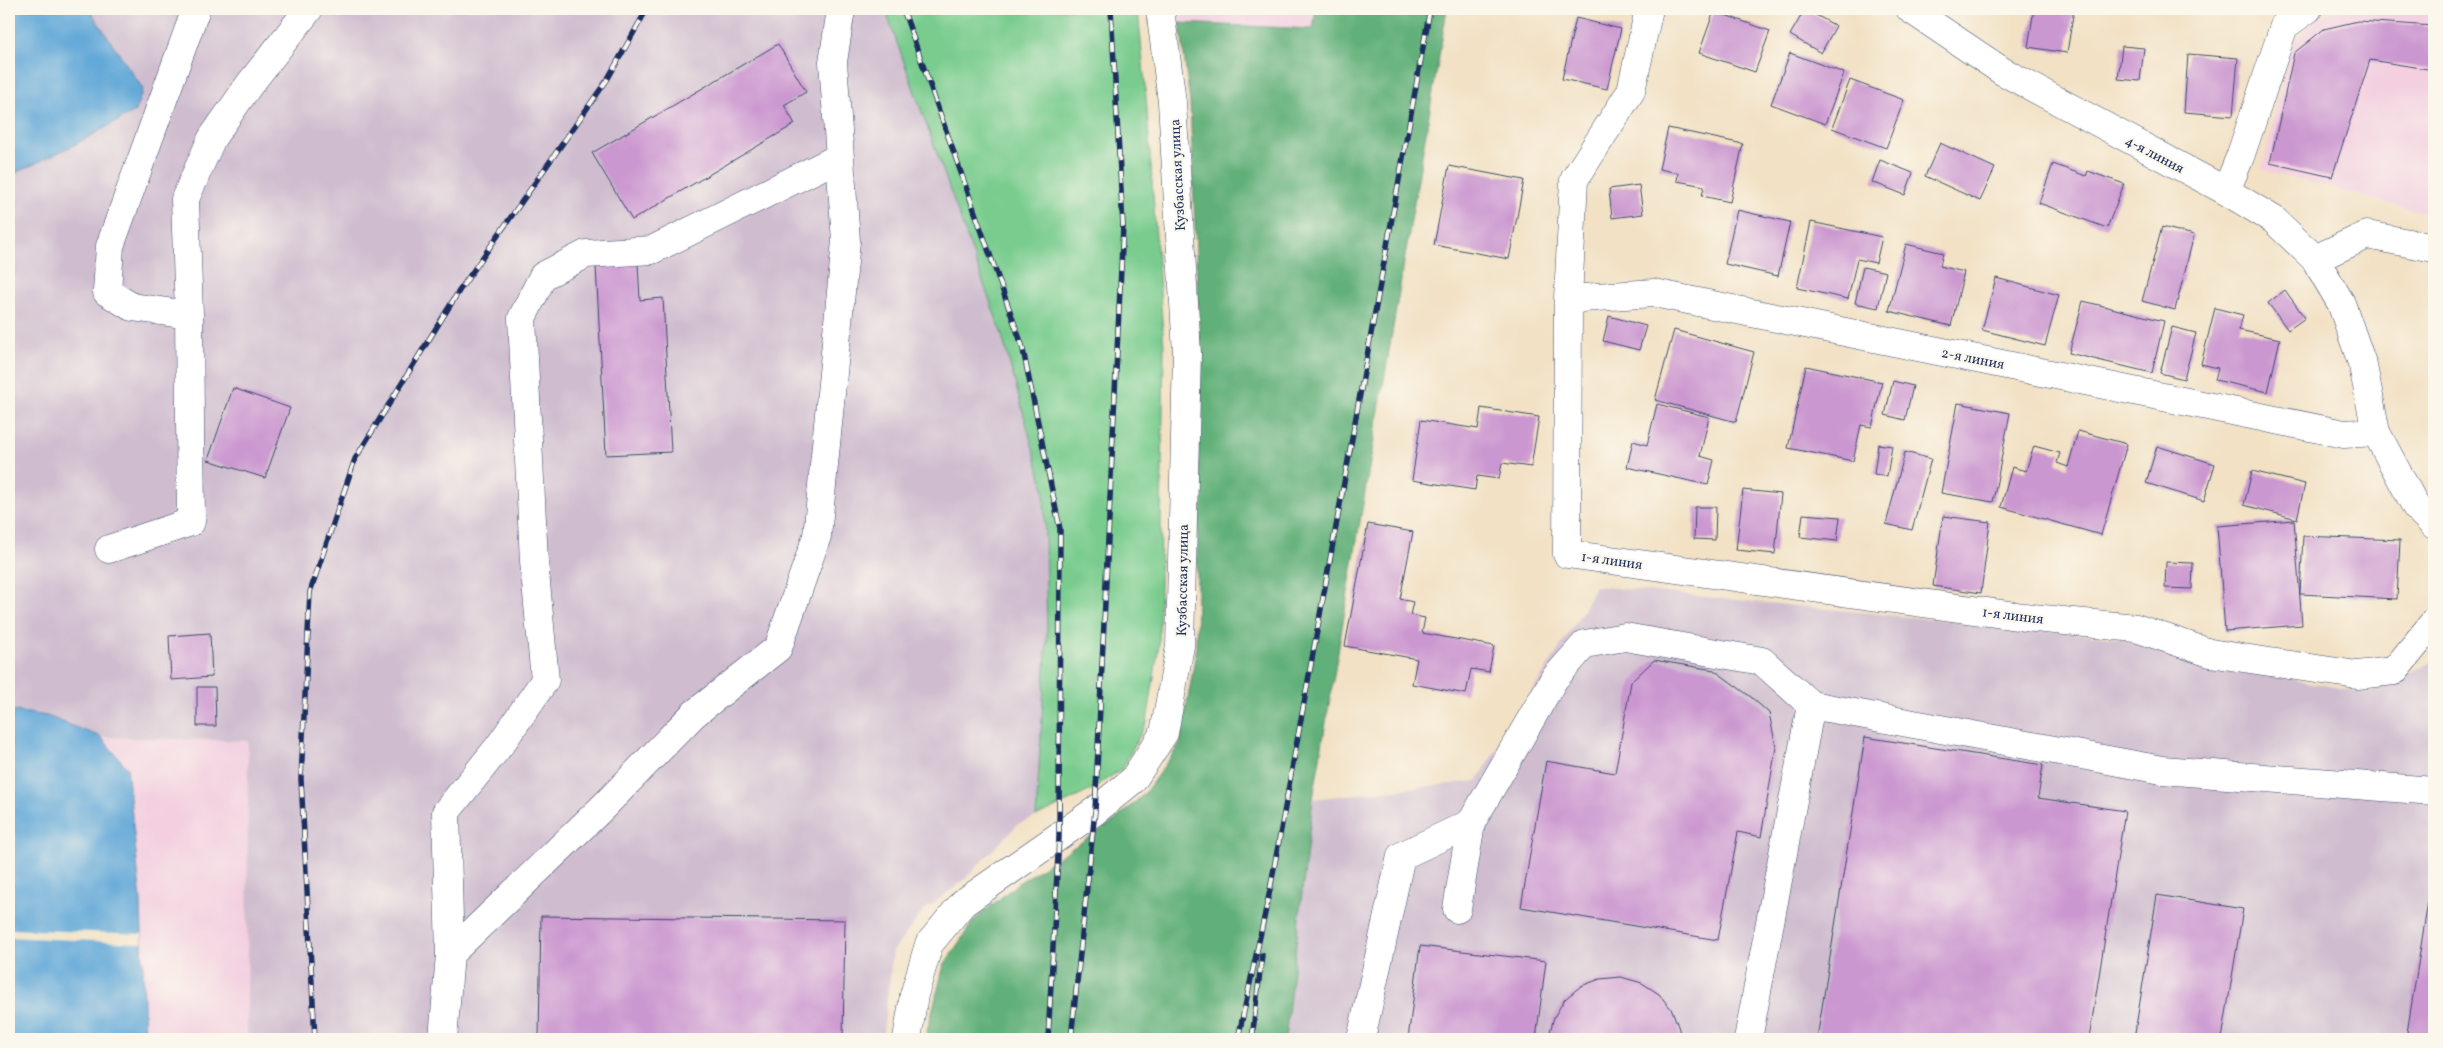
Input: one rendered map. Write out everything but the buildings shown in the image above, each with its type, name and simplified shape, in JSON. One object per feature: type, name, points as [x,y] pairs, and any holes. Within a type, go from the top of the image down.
[{"type":"street","points":[[189,315],[132,307],[107,292],[110,246],[196,9]]},
{"type":"street","points":[[109,549],[191,522],[189,315],[185,198],[212,138],[249,85],[309,9]]},
{"type":"street","points":[[450,954],[603,807],[694,714],[778,648],[817,536],[846,242],[833,62],[841,9]]},
{"type":"street","name":"Кузбасская улица","points":[[907,1039],[914,995],[929,944],[963,903],[1095,811],[1133,780],[1164,734],[1180,646],[1187,353],[1172,102],[1160,9]]},
{"type":"street","points":[[1568,299],[1574,180],[1631,91],[1649,9]]},
{"type":"street","name":"4-я линия","points":[[1910,9],[2002,71],[2226,191],[2274,220],[2315,259],[2342,303],[2363,366],[2376,432],[2416,507],[2434,525]]},
{"type":"street","points":[[2226,191],[2240,157],[2284,26],[2308,9]]},
{"type":"street","points":[[443,1039],[450,954],[446,812],[500,745],[545,680],[534,561],[522,318],[543,276],[586,254],[652,250],[840,157]]},
{"type":"street","points":[[2315,259],[2367,235],[2434,248]]},
{"type":"street","name":"2-я линия","points":[[1568,299],[1654,294],[2344,434],[2376,432]]},
{"type":"street","name":"1-я линия","points":[[1568,299],[1567,554],[2024,616],[2136,628],[2210,653],[2357,675],[2394,671],[2434,622]]},
{"type":"street","points":[[1457,909],[1471,824],[1554,679],[1586,644],[1625,637],[1762,661],[1811,705],[2162,770],[2434,792]]},
{"type":"street","points":[[1748,1039],[1811,705]]},
{"type":"street","points":[[1361,1039],[1401,856],[1471,824]]},
{"type":"shaded area","points":[[89,9],[885,9],[1001,332],[1044,488],[1047,637],[1036,817],[1018,824],[963,881],[923,911],[893,951],[882,1039],[247,1039],[248,741],[101,737],[47,716],[9,710],[9,176],[74,145],[135,111],[107,35]]},
{"type":"shaded area","points":[[1177,9],[1316,9],[1314,29],[1180,23]]},
{"type":"shaded area","points":[[2337,9],[2434,10],[2434,215],[2262,170],[2290,48],[2314,19]]},
{"type":"shaded area","points":[[1595,586],[2121,638],[2205,664],[2369,693],[2434,660],[2434,1039],[1285,1039],[1313,799],[1477,781],[1583,610]]},
{"type":"shaded area","points":[[101,737],[248,741],[247,1039],[145,1039],[141,900],[127,768]]},
{"type":"green space","points":[[885,9],[1138,9],[1164,348],[1159,645],[1147,722],[1122,769],[1089,791],[1036,817],[1047,637],[1044,488],[1001,332]]},
{"type":"green space","points":[[1316,9],[1447,9],[1313,799],[1285,1039],[925,1039],[944,965],[974,920],[1017,884],[1114,821],[1144,794],[1180,744],[1196,652],[1200,353],[1190,103],[1180,23],[1313,29]]},
{"type":"water","points":[[9,9],[89,9],[143,89],[135,111],[74,145],[9,176]]},
{"type":"water","points":[[9,710],[47,716],[101,737],[127,768],[141,900],[145,1039],[9,1039]]},
{"type":"pier","points":[[9,929],[142,934],[142,943],[9,937]]},
{"type":"railway","points":[[315,1039],[301,779],[310,592],[355,459],[459,291],[607,80],[647,9]]},
{"type":"railway","points":[[903,9],[1022,345],[1060,529],[1059,837],[1048,1039]]},
{"type":"railway","points":[[1071,1039],[1095,811],[1123,226],[1111,9]]},
{"type":"railway","points":[[1238,1039],[1270,890],[1430,9]]},
{"type":"railway","points":[[1252,1039],[1262,955]]}]
